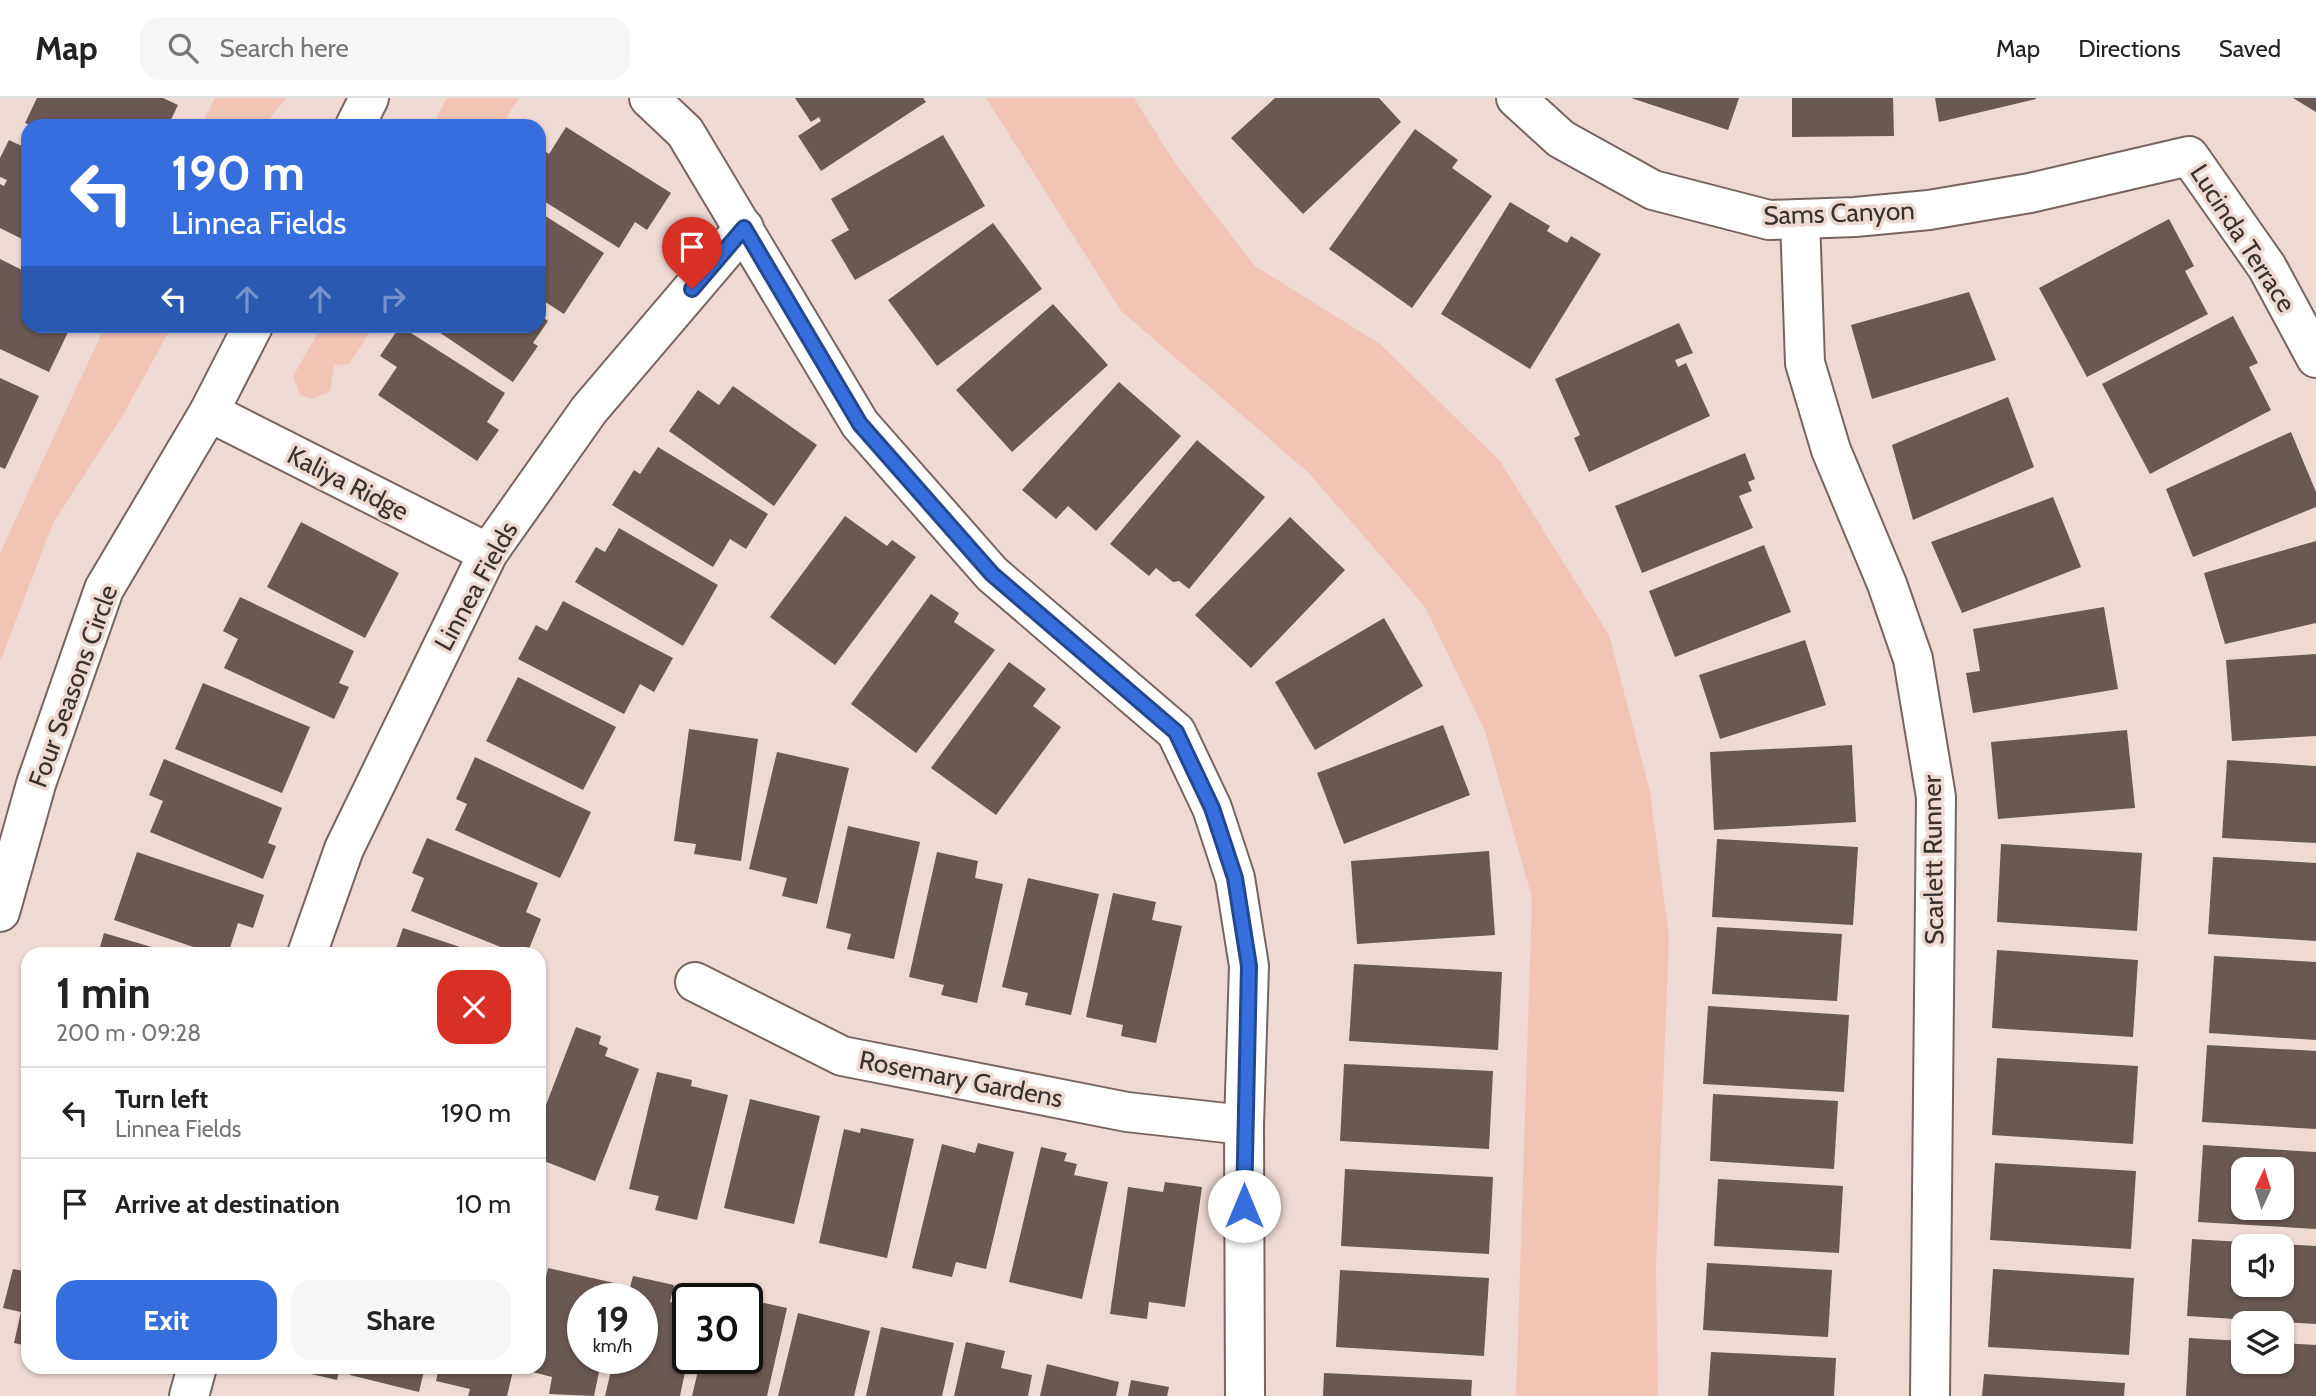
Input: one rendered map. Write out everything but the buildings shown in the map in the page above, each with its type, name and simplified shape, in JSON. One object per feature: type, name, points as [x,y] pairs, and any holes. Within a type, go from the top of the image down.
[{"type":"street","points":[[358,119],[369,98]]},
{"type":"street","points":[[649,98],[685,132],[860,424],[992,574],[1176,732],[1212,808],[1235,878],[1249,966],[1244,1125],[1245,1396]]},
{"type":"street","name":"Sams Canyon","points":[[1516,98],[1561,139],[1653,190],[1769,220],[1929,210],[2030,193],[2189,156]]},
{"type":"street","name":"Lucinda Terrace","points":[[2189,156],[2267,267],[2316,358]]},
{"type":"street","name":"Scarlett Runner","points":[[1801,219],[1805,363],[1831,450],[1887,584],[1913,659],[1936,797],[1930,1396]]},
{"type":"street","name":"Linnea Fields","points":[[309,947],[344,849],[488,553],[589,410],[744,228]]},
{"type":"street","name":"Four Seasons Circle","points":[[0,912],[36,784],[104,589],[209,412],[249,333]]},
{"type":"street","name":"Kaliya Ridge","points":[[209,412],[488,553]]},
{"type":"street","name":"Rosemary Gardens","points":[[695,982],[842,1056],[1127,1112],[1244,1125]]},
{"type":"street","points":[[189,1396],[195,1374]]},
{"type":"shaded area","points":[[215,98],[286,98],[270,119],[204,119]]},
{"type":"shaded area","points":[[447,98],[519,98],[506,119],[436,119]]},
{"type":"shaded area","points":[[986,98],[1134,98],[1175,163],[1255,266],[1380,344],[1500,461],[1609,635],[1650,791],[1669,937],[1656,1268],[1658,1396],[1516,1396],[1532,898],[1485,731],[1425,607],[1309,473],[1121,311]]},
{"type":"shaded area","points":[[102,333],[168,333],[123,415],[53,523],[0,662],[0,553]]},
{"type":"shaded area","points":[[318,333],[369,333],[349,364],[334,365],[330,391],[312,399],[300,395],[293,376]]},
{"type":"route","points":[[692,289],[744,228],[860,424],[992,574],[1113,675],[1176,732],[1212,808],[1235,878],[1249,966],[1244,1206]]}]
